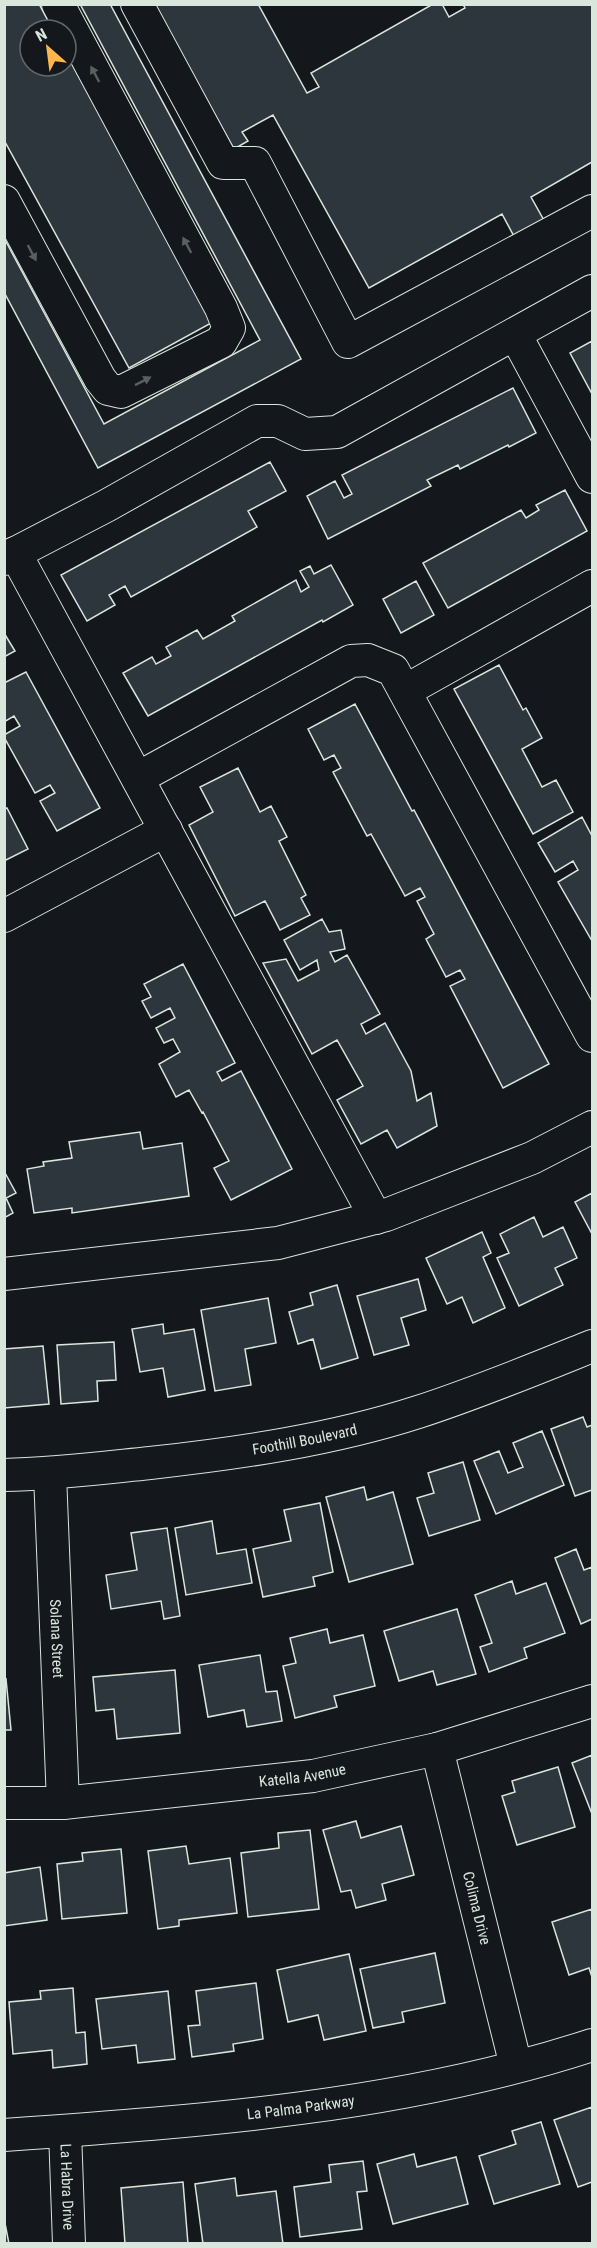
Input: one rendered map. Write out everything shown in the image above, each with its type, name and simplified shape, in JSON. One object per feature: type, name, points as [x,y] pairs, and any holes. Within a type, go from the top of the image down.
[{"type":"street","points":[[4,201],[99,379],[108,389],[121,392],[221,342],[229,328],[221,308],[58,4]]},
{"type":"street","points":[[137,4],[223,163],[255,163],[348,342],[592,211]]},
{"type":"street","points":[[376,1218],[138,778],[10,556],[106,506],[257,421],[278,421],[305,434],[338,432],[592,291]]},
{"type":"street","points":[[516,334],[592,477]]},
{"type":"street","points":[[405,692],[592,586]]},
{"type":"street","points":[[138,778],[351,661],[368,660],[393,670],[592,1035]]},
{"type":"street","points":[[4,916],[166,830]]},
{"type":"street","points":[[4,1274],[278,1243],[376,1218],[532,1158],[592,1127]]},
{"type":"street","name":"Foothill Boulevard","points":[[4,1475],[50,1474],[237,1454],[327,1436],[416,1413],[519,1376],[592,1346]]},
{"type":"street","name":"Solana Street","points":[[50,1474],[63,1803]]},
{"type":"street","name":"Katella Avenue","points":[[4,1803],[63,1803],[313,1776],[437,1749],[592,1701]]},
{"type":"street","name":"Colima Drive","points":[[437,1749],[516,2066]]},
{"type":"street","name":"La Palma Parkway","points":[[4,2135],[234,2117],[323,2106],[424,2090],[592,2045]]},
{"type":"street","name":"La Habra Drive","points":[[65,2131],[69,2244]]},
{"type":"building","points":[[4,4],[39,4],[47,18],[18,18],[18,78],[78,78],[78,75],[213,322],[129,368],[4,140]]},
{"type":"building","points":[[80,4],[110,4],[301,359],[98,468],[4,292],[4,238],[104,424],[260,340]]},
{"type":"building","points":[[154,4],[258,4],[307,93],[319,87],[311,73],[433,4],[442,4],[449,17],[465,8],[463,4],[592,4],[592,162],[531,197],[546,224],[516,240],[502,214],[369,288],[273,115],[242,132],[248,141],[234,149]]},
{"type":"building","points":[[592,341],[592,394],[570,353]]},
{"type":"building","points":[[513,388],[536,433],[460,469],[458,465],[427,480],[431,486],[328,539],[307,496],[335,481],[344,498],[352,494],[342,475]]},
{"type":"building","points":[[270,462],[286,491],[248,511],[257,527],[131,597],[125,586],[109,595],[115,605],[87,621],[61,575]]},
{"type":"building","points":[[565,490],[587,531],[448,608],[423,563],[521,510],[526,518],[539,510],[536,505]]},
{"type":"building","points":[[331,565],[353,605],[148,716],[123,673],[152,657],[156,664],[171,656],[166,647],[197,630],[203,639],[235,621],[232,616],[296,580],[301,592],[309,587],[300,571],[310,566],[314,574]]},
{"type":"building","points":[[416,581],[434,615],[401,633],[383,599]]},
{"type":"building","points":[[4,633],[15,651],[4,657]]},
{"type":"building","points":[[499,665],[523,710],[526,708],[542,738],[522,749],[542,787],[556,780],[573,812],[533,834],[454,689]]},
{"type":"building","points":[[26,672],[100,808],[57,831],[40,801],[55,793],[50,785],[35,793],[4,737],[20,726],[14,716],[4,722],[4,683]]},
{"type":"building","points":[[355,704],[549,1064],[503,1088],[450,986],[465,979],[460,970],[446,977],[426,939],[434,934],[417,901],[425,897],[420,888],[405,896],[371,834],[367,836],[333,772],[341,768],[334,755],[324,760],[308,729]]},
{"type":"building","points":[[238,768],[260,812],[271,806],[287,837],[279,841],[306,895],[301,898],[310,915],[280,930],[265,901],[235,916],[189,825],[213,812],[200,787]]},
{"type":"building","points":[[7,808],[28,849],[4,861],[4,809]]},
{"type":"building","points":[[582,817],[592,836],[592,941],[558,882],[578,870],[573,861],[555,872],[538,843]]},
{"type":"building","points":[[322,919],[329,932],[341,930],[345,949],[330,952],[335,962],[347,955],[380,1014],[361,1024],[366,1034],[385,1023],[411,1071],[417,1101],[431,1093],[437,1126],[397,1148],[387,1130],[361,1144],[337,1100],[363,1086],[337,1040],[312,1054],[263,963],[286,959],[298,981],[319,970],[317,960],[300,970],[284,940]]},
{"type":"building","points":[[183,964],[235,1063],[217,1072],[222,1081],[241,1071],[292,1169],[231,1200],[214,1168],[229,1161],[189,1090],[176,1097],[159,1064],[180,1052],[173,1039],[164,1043],[156,1028],[175,1018],[170,1008],[151,1018],[142,1001],[151,997],[144,984]]},
{"type":"building","points":[[140,1132],[143,1149],[182,1143],[189,1196],[72,1213],[72,1208],[34,1213],[27,1169],[44,1166],[43,1162],[72,1158],[69,1142]]},
{"type":"building","points":[[4,1171],[16,1193],[6,1198],[13,1213],[4,1218]]},
{"type":"building","points":[[592,1193],[592,1234],[575,1202]]},
{"type":"building","points":[[534,1217],[543,1237],[563,1227],[577,1258],[555,1268],[563,1285],[519,1306],[497,1258],[509,1253],[500,1234]]},
{"type":"building","points":[[482,1232],[491,1253],[483,1257],[505,1308],[473,1323],[462,1297],[447,1304],[426,1258]]},
{"type":"building","points":[[418,1279],[426,1310],[401,1318],[409,1345],[374,1355],[357,1296]]},
{"type":"building","points":[[337,1285],[358,1358],[321,1369],[313,1339],[298,1344],[289,1312],[313,1305],[310,1293]]},
{"type":"building","points":[[268,1298],[276,1343],[245,1349],[251,1385],[215,1391],[201,1310]]},
{"type":"building","points":[[163,1324],[164,1334],[194,1329],[205,1390],[168,1397],[163,1368],[140,1372],[132,1329]]},
{"type":"building","points":[[114,1342],[116,1380],[97,1381],[98,1401],[61,1404],[57,1345]]},
{"type":"building","points":[[43,1346],[49,1404],[4,1408],[4,1349]]},
{"type":"building","points":[[583,1417],[587,1427],[592,1425],[592,1490],[575,1496],[551,1429]]},
{"type":"building","points":[[542,1431],[564,1485],[496,1514],[474,1461],[499,1451],[508,1473],[523,1467],[513,1443]]},
{"type":"building","points":[[463,1462],[480,1520],[429,1536],[417,1498],[434,1493],[428,1473]]},
{"type":"building","points":[[364,1487],[367,1500],[393,1492],[413,1564],[349,1582],[326,1497]]},
{"type":"building","points":[[320,1503],[333,1572],[313,1577],[315,1586],[263,1597],[253,1549],[291,1541],[284,1510]]},
{"type":"building","points":[[212,1521],[217,1554],[246,1549],[252,1583],[186,1595],[175,1528]]},
{"type":"building","points":[[167,1528],[180,1616],[164,1619],[161,1601],[111,1609],[106,1575],[137,1570],[131,1533]]},
{"type":"building","points":[[576,1549],[584,1570],[592,1567],[592,1619],[581,1624],[555,1558]]},
{"type":"building","points":[[512,1581],[516,1594],[546,1583],[565,1633],[524,1648],[527,1658],[489,1672],[480,1647],[492,1643],[475,1595]]},
{"type":"building","points":[[457,1609],[476,1674],[437,1685],[433,1671],[399,1681],[384,1631]]},
{"type":"building","points":[[327,1629],[330,1643],[363,1635],[375,1686],[334,1696],[337,1707],[295,1718],[283,1666],[296,1663],[290,1638]]},
{"type":"building","points":[[260,1655],[266,1692],[277,1691],[282,1721],[247,1727],[244,1710],[208,1717],[199,1665]]},
{"type":"building","points":[[175,1670],[180,1733],[117,1739],[114,1709],[96,1711],[93,1677]]},
{"type":"building","points":[[6,1679],[11,1730],[4,1730],[4,1680]]},
{"type":"building","points":[[592,1755],[592,1814],[572,1763]]},
{"type":"building","points":[[558,1767],[575,1827],[517,1845],[502,1796],[515,1792],[512,1781]]},
{"type":"building","points":[[356,1821],[361,1838],[401,1826],[414,1875],[382,1884],[386,1900],[356,1908],[351,1890],[341,1892],[323,1830]]},
{"type":"building","points":[[310,1830],[319,1909],[248,1917],[241,1853],[279,1848],[278,1833]]},
{"type":"building","points":[[186,1846],[189,1864],[230,1858],[237,1913],[179,1920],[179,1926],[158,1929],[148,1851]]},
{"type":"building","points":[[121,1849],[127,1913],[62,1919],[57,1864],[83,1861],[82,1853]]},
{"type":"building","points":[[40,1867],[47,1920],[4,1926],[4,1873]]},
{"type":"building","points":[[592,1909],[592,1977],[589,1968],[569,1975],[552,1922]]},
{"type":"building","points":[[435,1953],[445,2003],[402,2012],[404,2022],[373,2028],[360,1969]]},
{"type":"building","points":[[349,1954],[366,2031],[324,2040],[318,2015],[288,2022],[277,1970]]},
{"type":"building","points":[[256,1983],[263,2039],[233,2044],[234,2051],[192,2057],[188,2026],[200,2025],[196,1991]]},
{"type":"building","points":[[73,1988],[76,2033],[85,2032],[87,2064],[53,2068],[52,2050],[13,2054],[9,2002],[41,1999],[40,1991]]},
{"type":"building","points":[[168,1991],[175,2059],[138,2063],[136,2045],[102,2049],[96,1999]]},
{"type":"building","points":[[592,2107],[592,2182],[578,2187],[554,2120]]},
{"type":"building","points":[[541,2122],[560,2184],[494,2204],[479,2156],[516,2144],[512,2131]]},
{"type":"building","points":[[414,2154],[417,2167],[456,2157],[468,2204],[393,2224],[377,2164]]},
{"type":"building","points":[[363,2161],[367,2191],[357,2192],[362,2229],[300,2237],[294,2187],[331,2182],[329,2165]]},
{"type":"building","points":[[235,2178],[237,2196],[276,2191],[283,2244],[203,2244],[195,2184]]},
{"type":"building","points":[[183,2182],[188,2244],[125,2244],[121,2188]]},
{"type":"building","points":[[4,2218],[9,2244],[4,2244]]}]
